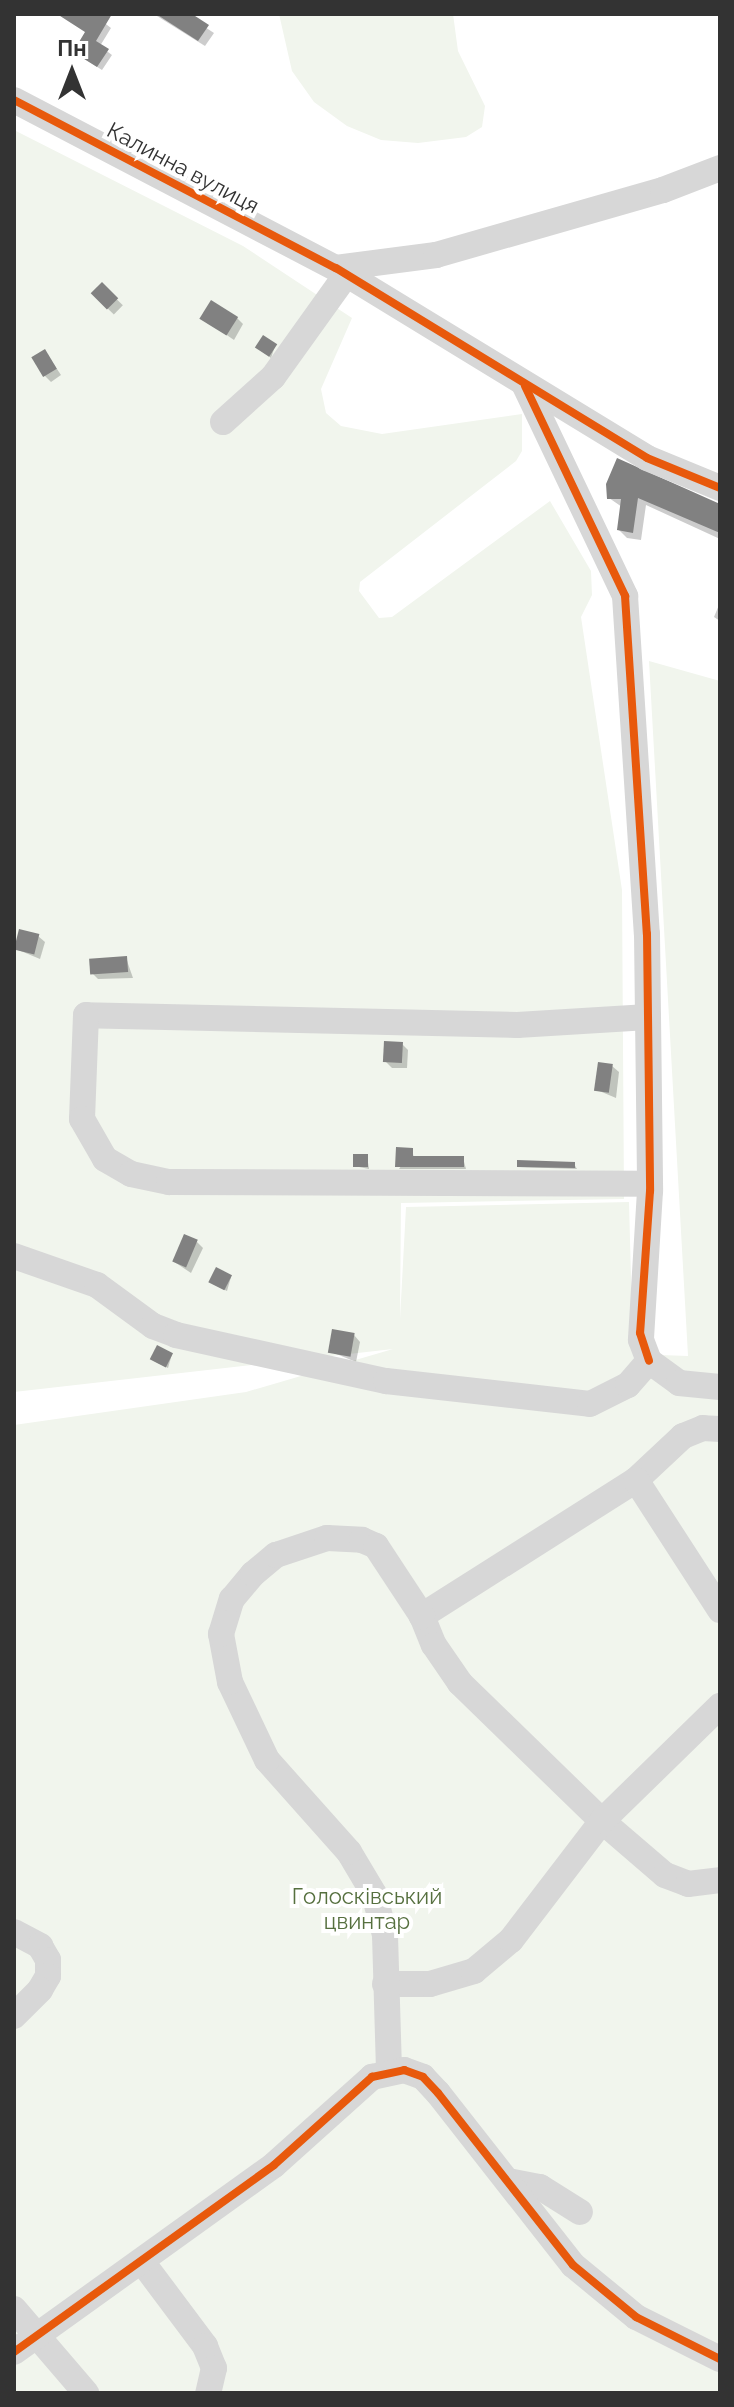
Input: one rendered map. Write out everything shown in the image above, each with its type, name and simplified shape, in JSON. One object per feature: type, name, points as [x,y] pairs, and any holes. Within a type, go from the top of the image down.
[{"type":"street","name":"Калинна вулиця","points":[[14,100],[341,272],[647,458],[720,488]]},
{"type":"street","points":[[223,422],[273,377],[341,272],[436,255],[663,190],[720,168]]},
{"type":"street","points":[[525,386],[625,596],[648,1017],[650,1184],[640,1333],[649,1361],[694,1388],[720,1387]]},
{"type":"street","points":[[648,1017],[517,1025],[86,1015],[82,1119],[105,1159],[131,1174],[169,1182],[650,1184]]},
{"type":"street","points":[[14,1256],[97,1285],[153,1326],[176,1335],[372,1379],[590,1404],[628,1385],[649,1361]]},
{"type":"street","points":[[422,1616],[636,1480],[661,1451],[711,1428],[694,1388]]},
{"type":"street","points":[[636,1480],[720,1610]]},
{"type":"street","points":[[389,2070],[385,1935],[374,1894],[349,1852],[267,1760],[230,1682],[221,1634],[232,1599],[253,1574],[292,1548],[327,1538],[362,1540],[376,1546],[422,1616],[434,1645],[460,1683],[602,1821],[665,1875],[688,1884],[720,1880]]},
{"type":"street","points":[[385,1984],[430,1984],[474,1971],[511,1940],[602,1821],[720,1706]]},
{"type":"street","points":[[14,1932],[40,1946],[48,1960],[48,1976],[40,1990],[14,2016]]},
{"type":"street","points":[[14,2352],[143,2263],[296,2149],[372,2077],[389,2070],[423,2077],[573,2265],[636,2317],[720,2359]]},
{"type":"street","points":[[508,2181],[540,2187],[580,2212]]},
{"type":"street","points":[[143,2263],[205,2346],[214,2368],[208,2393]]},
{"type":"street","points":[[14,2309],[86,2393]]},
{"type":"green space","points":[[279,14],[453,14],[458,51],[485,106],[482,127],[466,137],[418,143],[381,140],[347,126],[314,102],[292,71]]},
{"type":"green space","name":"Голосківський цвинтар","points":[[14,130],[243,246],[352,318],[321,389],[326,413],[341,426],[382,434],[522,414],[522,451],[516,461],[360,582],[359,591],[379,618],[392,617],[550,501],[591,571],[592,595],[581,617],[622,890],[624,1199],[401,1203],[400,1319],[406,1207],[629,1202],[633,1354],[688,1356],[649,661],[720,681],[720,2393],[14,2393],[14,1425],[246,1392],[393,1349],[14,1392]]},
{"type":"building","points":[[57,14],[112,14],[96,41],[109,49],[97,67],[73,52],[85,32]]},
{"type":"building","points":[[156,14],[192,14],[209,25],[198,41]]},
{"type":"building","points":[[102,282],[118,298],[107,310],[91,293]]},
{"type":"building","points":[[211,300],[238,317],[226,336],[199,319]]},
{"type":"building","points":[[263,335],[277,344],[269,357],[255,348]]},
{"type":"building","points":[[45,349],[57,369],[43,377],[31,357]]},
{"type":"building","points":[[617,458],[720,504],[720,533],[638,498],[633,533],[617,530],[621,499],[607,499],[606,484]]},
{"type":"building","points":[[19,929],[39,934],[34,954],[14,949]]},
{"type":"building","points":[[127,956],[128,972],[90,975],[89,959]]},
{"type":"building","points":[[384,1041],[403,1042],[402,1063],[383,1062]]},
{"type":"building","points":[[598,1062],[613,1064],[609,1093],[594,1091]]},
{"type":"building","points":[[396,1147],[413,1148],[413,1156],[464,1156],[464,1167],[395,1167]]},
{"type":"building","points":[[353,1154],[368,1154],[368,1167],[353,1167]]},
{"type":"building","points":[[517,1160],[575,1162],[575,1168],[517,1167]]},
{"type":"building","points":[[184,1234],[198,1240],[186,1267],[172,1262]]},
{"type":"building","points":[[216,1267],[232,1275],[224,1290],[208,1282]]},
{"type":"building","points":[[332,1329],[355,1333],[350,1357],[328,1353]]},
{"type":"building","points":[[157,1345],[173,1353],[166,1367],[150,1359]]},
{"type":"cycle path","points":[[14,100],[336,268],[647,458],[720,488]]},
{"type":"cycle path","points":[[525,386],[625,596],[647,934],[650,1191],[640,1333],[649,1361]]},
{"type":"cycle path","points":[[14,2352],[274,2165],[372,2077],[404,2070],[423,2077],[438,2093],[573,2265],[636,2317],[720,2359]]}]
